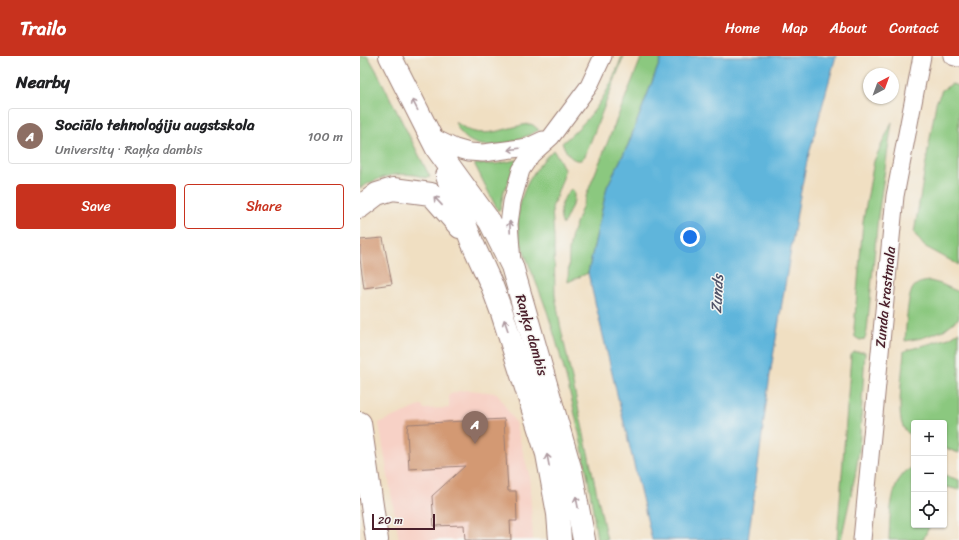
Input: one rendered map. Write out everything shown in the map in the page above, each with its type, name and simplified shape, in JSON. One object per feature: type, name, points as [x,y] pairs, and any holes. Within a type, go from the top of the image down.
[{"type":"main road","name":"Raņķa dambis","points":[[390,56],[434,142],[472,242],[502,313],[547,454],[558,514],[560,540]]},
{"type":"main road","name":"Raņķa dambis","points":[[434,142],[490,222],[512,266],[571,471],[584,540]]},
{"type":"main road","points":[[360,207],[377,194],[393,189],[431,194],[450,214],[472,242]]},
{"type":"main road","points":[[360,423],[377,540]]},
{"type":"street","points":[[512,266],[512,245],[509,224],[515,186],[521,170],[531,155],[550,137],[589,86],[603,56]]},
{"type":"street","name":"Zunda krastmala","points":[[862,540],[895,196],[922,56]]},
{"type":"street","points":[[952,56],[959,58]]},
{"type":"street","points":[[434,142],[469,152],[484,153],[528,147],[550,137]]},
{"type":"shaded area","points":[[468,390],[497,393],[515,422],[529,474],[533,540],[399,540],[379,423],[422,405],[424,409],[449,408],[449,395],[459,391]]},
{"type":"green space","points":[[360,56],[368,56],[430,177],[424,178],[407,174],[393,175],[373,181],[360,188]]},
{"type":"green space","points":[[622,56],[624,56],[585,156],[581,160],[571,158],[562,143],[583,124],[599,104],[617,70]]},
{"type":"green space","points":[[642,56],[662,56],[628,145],[607,187],[588,273],[568,282],[569,250],[572,234]]},
{"type":"green space","points":[[952,84],[959,86],[959,265],[924,246],[914,233],[936,103],[942,90]]},
{"type":"green space","points":[[455,122],[471,131],[478,133],[493,132],[530,124],[539,130],[505,144],[492,146],[481,145],[471,141],[462,134]]},
{"type":"green space","points":[[892,122],[878,216],[867,331],[865,339],[860,340],[855,337],[854,328],[863,222],[874,161]]},
{"type":"green space","points":[[553,150],[564,169],[563,178],[552,208],[555,295],[607,540],[597,540],[579,432],[567,380],[550,319],[518,232],[518,215],[523,194],[538,167]]},
{"type":"green space","points":[[516,160],[518,161],[504,191],[500,209],[498,211],[475,164],[496,164]]},
{"type":"green space","points":[[571,189],[574,191],[574,201],[563,225],[560,216],[561,206],[565,196]]},
{"type":"green space","points":[[930,281],[959,292],[959,318],[944,330],[922,338],[905,341],[907,313],[911,292],[916,285]]},
{"type":"green space","points":[[959,332],[959,453],[947,449],[947,420],[911,420],[911,436],[906,432],[903,426],[900,409],[904,351],[949,338]]},
{"type":"green space","points":[[854,352],[865,352],[859,451],[841,540],[837,540],[851,355]]},
{"type":"green space","points":[[911,469],[911,528],[929,528],[923,540],[889,540],[892,498],[895,488],[906,472]]},
{"type":"green space","points":[[947,476],[959,480],[959,490],[947,487]]},
{"type":"water","name":"Zunds","points":[[662,56],[836,56],[807,161],[799,201],[770,375],[748,540],[652,540],[588,273],[607,187],[628,145]]},
{"type":"building","points":[[383,238],[392,284],[364,288],[360,259],[360,240]]},
{"type":"building","points":[[504,419],[508,491],[516,491],[517,521],[510,521],[511,540],[465,540],[464,525],[434,526],[432,496],[465,466],[409,469],[408,424]]},
{"type":"place","name":"Sociālo tehnoloģiju augstskola","points":[[475,444]]}]
